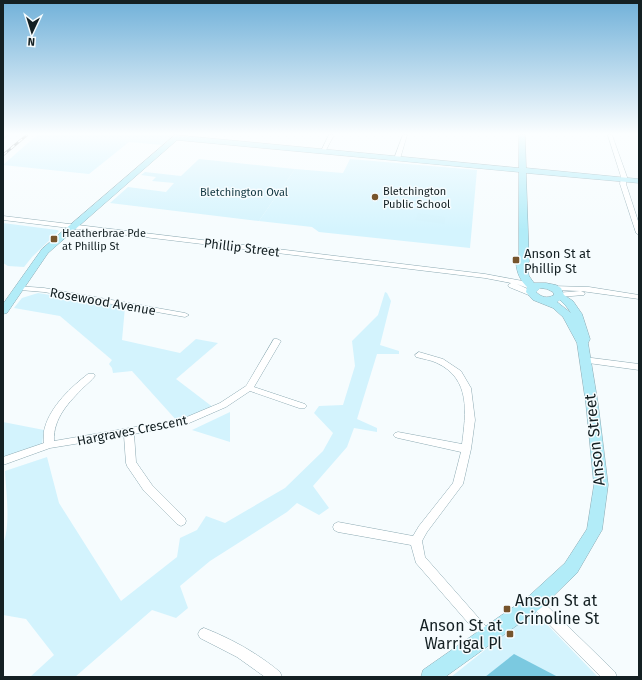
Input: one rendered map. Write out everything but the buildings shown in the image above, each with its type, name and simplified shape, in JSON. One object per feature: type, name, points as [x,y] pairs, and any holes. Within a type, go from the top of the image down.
[{"type":"street","points":[[3,311],[45,251],[143,167]]},
{"type":"street","points":[[485,167],[639,181]]},
{"type":"street","points":[[522,167],[524,262],[521,264],[522,274],[532,290],[544,285]]},
{"type":"street","points":[[621,167],[624,176],[623,184],[639,233]]},
{"type":"street","name":"Phillip Street","points":[[3,218],[484,276],[525,284],[532,290]]},
{"type":"street","points":[[524,262],[533,278],[558,293],[603,292]]},
{"type":"street","points":[[504,280],[515,278],[522,274]]},
{"type":"street","name":"Phillip Street","points":[[480,276],[532,290]]},
{"type":"street","name":"Rosewood Avenue","points":[[20,288],[44,290],[186,315]]},
{"type":"street","points":[[558,293],[589,289],[639,297]]},
{"type":"street","name":"Anson Street","points":[[430,677],[535,602],[571,568],[594,530],[601,485],[592,404],[582,342],[578,338],[575,328],[568,316],[558,306],[548,301],[539,299],[532,290]]},
{"type":"street","points":[[548,301],[555,300],[558,293]]},
{"type":"street","name":"Anson Street","points":[[558,293],[564,298],[582,322],[586,339],[582,342]]},
{"type":"street","points":[[570,306],[580,293]]},
{"type":"street","name":"Hargraves Crescent","points":[[3,461],[49,445],[184,422],[224,405],[249,388],[278,341]]},
{"type":"street","points":[[419,355],[440,361],[458,373],[467,388],[470,420],[466,449],[458,484],[423,528],[416,541],[420,559],[488,636]]},
{"type":"street","points":[[584,360],[639,367]]},
{"type":"street","points":[[49,445],[50,426],[61,408],[82,382],[91,376]]},
{"type":"street","points":[[249,388],[302,406]]},
{"type":"street","points":[[129,432],[131,463],[148,488],[181,521]]},
{"type":"street","points":[[398,434],[466,449]]},
{"type":"street","points":[[338,528],[416,541]]},
{"type":"street","points":[[535,602],[610,677]]},
{"type":"street","points":[[204,634],[238,649],[261,664],[276,677]]},
{"type":"shaded area","points":[[20,167],[98,167],[89,174]]},
{"type":"shaded area","name":"Bletchington Public School","points":[[346,167],[439,167],[477,170],[470,248],[319,232],[312,227],[259,221],[295,169],[343,173]]},
{"type":"shaded area","points":[[514,654],[558,677],[485,677]]},
{"type":"green space","name":"Bletchington Oval","points":[[191,167],[273,167],[295,169],[259,221],[110,203],[128,187],[166,192],[174,183],[152,181],[156,177],[141,175],[145,172],[181,176]]},
{"type":"green space","points":[[418,213],[446,217],[444,224],[415,220]]},
{"type":"green space","points":[[3,223],[59,231],[32,257],[24,267],[8,266],[3,263]]},
{"type":"green space","points":[[385,292],[391,301],[380,345],[399,351],[399,354],[377,354],[357,419],[377,428],[377,432],[354,428],[347,447],[313,486],[329,508],[319,515],[297,503],[287,512],[210,561],[180,586],[188,608],[176,618],[152,610],[75,677],[30,677],[54,655],[26,619],[3,615],[3,544],[7,528],[5,471],[47,457],[59,503],[121,601],[177,557],[180,538],[197,530],[206,516],[225,523],[285,488],[323,451],[333,433],[314,413],[319,406],[343,405],[355,366],[352,341],[378,315]]},
{"type":"green space","points":[[38,293],[125,307],[122,340],[180,353],[196,339],[218,343],[176,379],[214,408],[178,422],[132,371],[113,373],[109,364],[112,360],[60,316],[14,308],[22,298]]},
{"type":"green space","points":[[230,412],[230,442],[192,430]]},
{"type":"green space","points":[[3,422],[44,430],[42,444],[3,458]]},
{"type":"green space","points":[[534,611],[598,677],[451,677]]},
{"type":"place","name":"Bletchington Public School","points":[[375,197]]},
{"type":"place","name":"Heatherbrae Pde at Phillip St","points":[[54,239]]},
{"type":"place","name":"Anson St at Phillip St","points":[[516,260]]},
{"type":"place","name":"Anson St at Crinoline St","points":[[507,609]]},
{"type":"place","name":"Anson St at Warrigal Pl","points":[[510,634]]}]
